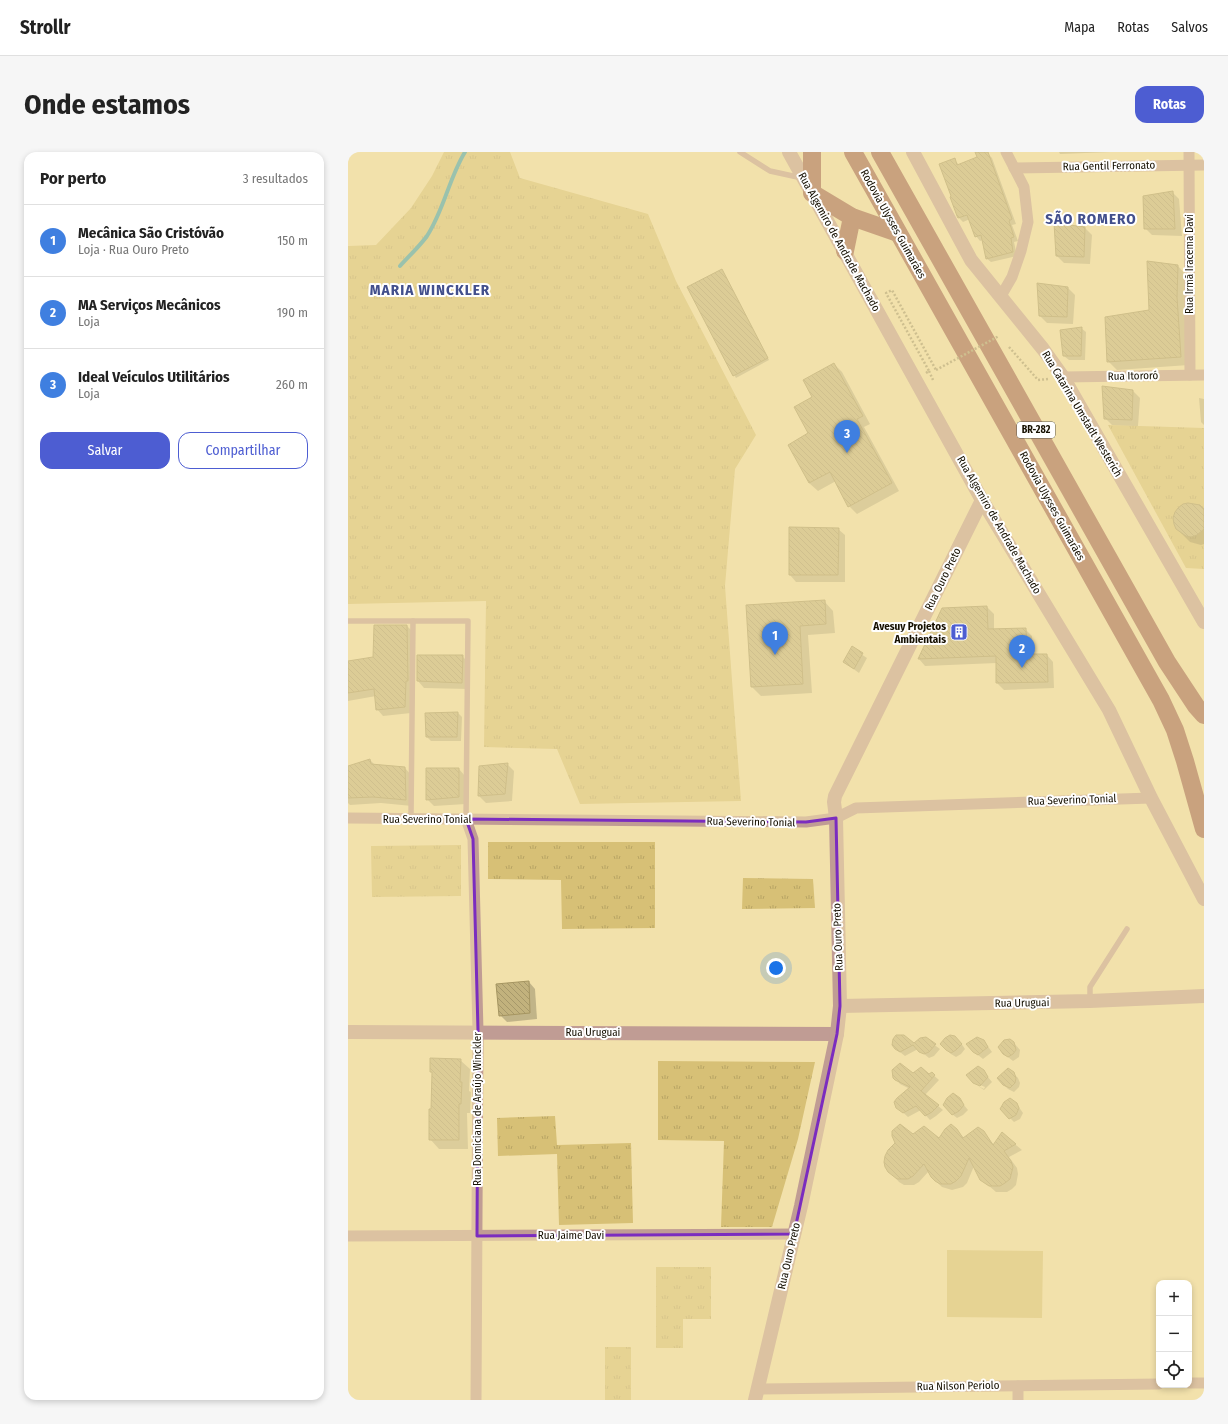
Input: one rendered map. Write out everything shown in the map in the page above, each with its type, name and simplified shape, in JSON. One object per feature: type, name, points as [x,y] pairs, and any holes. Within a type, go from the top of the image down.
[{"type":"highway","points":[[812,152],[808,186],[852,217],[898,233]]},
{"type":"highway","name":"Rodovia Ulysses Guimarães","points":[[853,152],[1162,700],[1175,730],[1204,829]]},
{"type":"highway","name":"Rodovia Ulysses Guimarães","points":[[880,152],[1167,662],[1196,706],[1204,715]]},
{"type":"highway","points":[[845,251],[852,217]]},
{"type":"street","name":"Rua Algemiro de Andrade Machado","points":[[789,152],[918,382],[982,500],[1109,710],[1151,798],[1204,899]]},
{"type":"street","name":"Rua Catarina Umstadt Westerich","points":[[913,152],[971,260],[1043,348],[1063,377],[1204,622]]},
{"type":"street","points":[[1000,296],[1012,277],[1021,251],[1028,222],[1024,187],[1006,152]]},
{"type":"street","name":"Rua Irmã Iracema Davi","points":[[1189,152],[1190,375]]},
{"type":"street","name":"Rua Gentil Ferronato","points":[[1014,168],[1204,165]]},
{"type":"street","name":"Rua Itororó","points":[[1063,377],[1204,375]]},
{"type":"street","name":"Rua Ouro Preto","points":[[756,1394],[794,1234],[837,1034],[840,1006],[835,796],[982,500]]},
{"type":"street","name":"Rua Severino Tonial","points":[[348,818],[806,822],[836,818],[856,808],[1151,798]]},
{"type":"street","name":"Rua Domiciana de Araújo Winckler","points":[[466,819],[473,839],[478,1031],[476,1400]]},
{"type":"street","name":"Rua Uruguai","points":[[840,1006],[1090,1001],[1204,996]]},
{"type":"street","name":"Rua Uruguai","points":[[348,1032],[478,1031],[837,1034]]},
{"type":"street","name":"Rua Jaime Davi","points":[[348,1236],[794,1234]]},
{"type":"street","points":[[1192,1384],[1204,1383]]},
{"type":"street","name":"Rua Nilson Periolo","points":[[756,1394],[1018,1386],[1156,1384]]},
{"type":"street","points":[[1018,1386],[1018,1400]]},
{"type":"lane","points":[[740,152],[770,171],[808,186]]},
{"type":"lane","points":[[348,621],[413,620],[468,622],[466,819]]},
{"type":"lane","points":[[411,818],[413,620]]},
{"type":"lane","points":[[1090,1001],[1090,987],[1127,929]]},
{"type":"path","points":[[918,382],[929,371],[886,293],[892,290],[936,370],[999,336],[1038,380],[1063,377]]},
{"type":"highlighted area","points":[[836,818],[840,1006],[837,1034],[794,1234],[477,1236],[478,1031],[473,839],[466,819],[806,822]]},
{"type":"green space","points":[[444,152],[510,152],[520,178],[648,214],[676,281],[756,435],[735,469],[725,586],[741,801],[580,804],[557,749],[484,747],[486,601],[348,604],[348,246],[376,245],[411,208],[432,176]]},
{"type":"green space","points":[[1108,425],[1204,428],[1204,569],[1186,568]]},
{"type":"green space","points":[[488,842],[655,842],[655,928],[562,929],[561,880],[488,879]]},
{"type":"green space","points":[[461,845],[461,896],[372,897],[371,846]]},
{"type":"green space","points":[[743,878],[813,879],[815,908],[742,909]]},
{"type":"green space","points":[[658,1061],[815,1062],[798,1139],[772,1227],[721,1227],[724,1141],[658,1140]]},
{"type":"green space","points":[[555,1116],[557,1145],[631,1143],[633,1223],[559,1225],[557,1154],[498,1156],[497,1118]]},
{"type":"green space","points":[[947,1250],[1043,1251],[1042,1318],[947,1317]]},
{"type":"green space","points":[[656,1267],[711,1267],[711,1319],[683,1319],[683,1348],[656,1348]]},
{"type":"green space","points":[[605,1347],[631,1347],[631,1400],[605,1400]]},
{"type":"building","points":[[975,152],[988,152],[1012,219],[1009,221],[1014,237],[1011,238],[1013,252],[986,259],[981,235],[975,237],[967,215],[958,218],[957,216],[939,164],[955,158],[957,165],[977,157]]},
{"type":"building","points":[[1173,191],[1175,229],[1144,229],[1143,196]]},
{"type":"building","points":[[1054,223],[1085,227],[1084,257],[1056,256]]},
{"type":"building","points":[[1147,261],[1178,265],[1177,297],[1181,357],[1107,362],[1105,317],[1149,310]]},
{"type":"building","points":[[722,269],[768,358],[733,376],[687,287]]},
{"type":"building","points":[[1037,283],[1068,287],[1067,317],[1039,316]]},
{"type":"building","points":[[1082,327],[1081,356],[1063,356],[1060,330]]},
{"type":"building","points":[[834,363],[863,416],[857,419],[892,483],[848,507],[830,472],[809,483],[788,445],[808,433],[794,407],[812,397],[803,380]]},
{"type":"building","points":[[1102,386],[1133,390],[1132,420],[1104,419]]},
{"type":"building","points":[[1188,503],[1200,505],[1204,509],[1204,529],[1197,535],[1191,537],[1186,536],[1176,529],[1173,518],[1178,508],[1183,504]]},
{"type":"building","points":[[789,527],[839,528],[838,575],[789,575]]},
{"type":"building","points":[[825,600],[826,624],[800,626],[803,684],[751,687],[746,605]]},
{"type":"building","points":[[987,606],[988,629],[1026,628],[1027,654],[1047,654],[1048,682],[996,683],[996,656],[918,659],[942,608]]},
{"type":"building","points":[[374,625],[407,625],[408,681],[406,681],[405,707],[376,710],[374,689],[348,693],[348,661],[373,657]]},
{"type":"building","points":[[852,646],[863,653],[854,669],[843,662]]},
{"type":"building","points":[[417,655],[463,655],[462,683],[417,681]]},
{"type":"building","points":[[458,712],[457,737],[426,737],[425,713]]},
{"type":"building","points":[[370,759],[371,764],[405,767],[406,800],[373,797],[348,798],[348,766]]},
{"type":"building","points":[[508,763],[505,794],[478,796],[479,766]]},
{"type":"building","points":[[426,768],[459,768],[459,797],[426,800]]},
{"type":"building","points":[[529,981],[530,1013],[499,1016],[496,984]]},
{"type":"building","points":[[896,1035],[904,1035],[914,1043],[920,1038],[926,1037],[936,1044],[929,1052],[924,1054],[919,1052],[913,1045],[900,1052],[892,1045],[893,1039]]},
{"type":"building","points":[[950,1035],[955,1036],[962,1044],[951,1053],[940,1044]]},
{"type":"building","points":[[977,1037],[984,1040],[988,1047],[978,1055],[966,1044]]},
{"type":"building","points":[[1010,1039],[1014,1042],[1016,1050],[1008,1057],[1003,1054],[998,1047],[1004,1040]]},
{"type":"building","points":[[430,1058],[461,1059],[460,1082],[462,1082],[461,1104],[459,1104],[459,1140],[429,1140],[429,1109],[431,1109],[432,1072],[430,1072]]},
{"type":"building","points":[[900,1063],[913,1073],[921,1067],[929,1074],[932,1072],[935,1075],[921,1091],[939,1105],[925,1116],[916,1106],[903,1113],[896,1108],[894,1102],[910,1087],[893,1078],[892,1070]]},
{"type":"building","points":[[978,1066],[984,1070],[988,1077],[980,1086],[973,1083],[966,1075]]},
{"type":"building","points":[[1008,1068],[1014,1072],[1016,1078],[1015,1083],[1010,1088],[1003,1085],[997,1078]]},
{"type":"building","points":[[953,1093],[960,1098],[964,1105],[959,1111],[952,1115],[943,1105],[947,1098]]},
{"type":"building","points":[[1010,1098],[1017,1103],[1019,1108],[1016,1115],[1009,1119],[1000,1109],[1004,1102]]},
{"type":"building","points":[[900,1124],[913,1134],[924,1126],[939,1138],[945,1129],[951,1124],[957,1129],[963,1138],[978,1127],[984,1131],[993,1145],[1002,1132],[1016,1144],[1004,1151],[1013,1167],[1010,1179],[1000,1186],[989,1186],[980,1180],[969,1158],[961,1176],[951,1184],[940,1184],[935,1181],[924,1164],[913,1176],[908,1179],[897,1179],[888,1172],[884,1162],[888,1150],[895,1143],[892,1136],[892,1131]]},
{"type":"waterway","points":[[400,266],[424,240],[433,226],[459,162],[465,152]]},
{"type":"place","name":"Ideal Veículos Utilitários","points":[[847,453]]},
{"type":"place","name":"Avesuy Projetos Ambientais","points":[[959,632]]},
{"type":"place","name":"Mecânica São Cristóvão","points":[[775,655]]},
{"type":"place","name":"MA Serviços Mecânicos","points":[[1022,668]]},
{"type":"district","name":"SÃO ROMERO","points":[[1091,219]]},
{"type":"district","name":"MARIA WINCKLER","points":[[430,290]]}]
